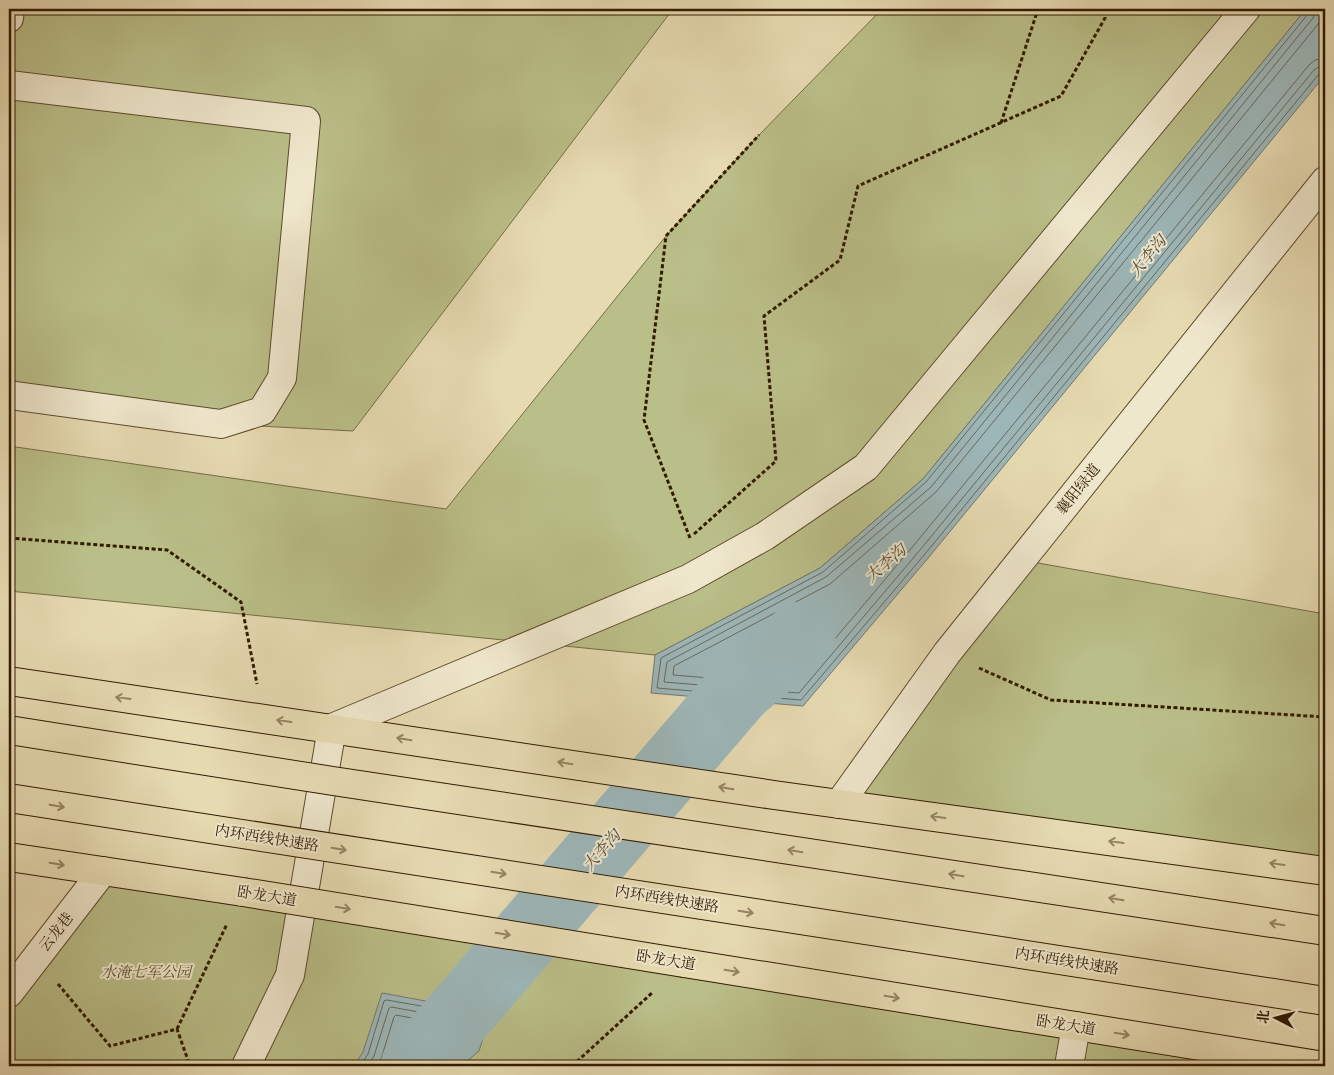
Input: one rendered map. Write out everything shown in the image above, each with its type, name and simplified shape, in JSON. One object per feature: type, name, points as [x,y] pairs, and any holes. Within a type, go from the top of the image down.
[{"type":"highway","points":[[9,681],[774,795],[1325,871]]},
{"type":"highway","points":[[9,730],[332,781],[1325,931]]},
{"type":"highway","name":"内环西线快速路","points":[[9,798],[1325,1001]]},
{"type":"highway","name":"卧龙大道","points":[[9,856],[1324,1066]]},
{"type":"street","points":[[9,18],[10,9]]},
{"type":"street","points":[[246,1066],[290,975],[332,728],[688,579],[765,536],[866,467],[1246,9]]},
{"type":"street","points":[[9,85],[306,121],[282,378],[262,411],[221,424],[9,394]]},
{"type":"street","name":"襄阳绿道","points":[[838,804],[947,653],[1325,181]]},
{"type":"street","name":"云龙巷","points":[[9,993],[103,871]]},
{"type":"street","points":[[1069,1066],[1076,1026]]},
{"type":"path","points":[[1000,123],[1038,9]]},
{"type":"path","points":[[690,538],[776,461],[764,316],[840,260],[858,186],[1061,96],[1105,18],[1105,9]]},
{"type":"path","points":[[688,579],[690,538],[644,420],[666,236],[758,135]]},
{"type":"path","points":[[9,538],[167,550],[240,602],[263,718]]},
{"type":"path","points":[[947,653],[1051,700],[1325,717]]},
{"type":"path","points":[[190,1066],[176,1029],[242,892]]},
{"type":"path","points":[[36,958],[110,1046],[176,1029]]},
{"type":"path","points":[[572,1066],[684,963]]},
{"type":"green space","points":[[9,9],[673,9],[353,431],[221,424],[9,395]]},
{"type":"green space","points":[[882,9],[1306,9],[923,479],[820,568],[655,655],[9,591],[9,446],[446,509],[666,236],[759,135]]},
{"type":"green space","points":[[1021,560],[1325,614],[1325,869],[839,804]]},
{"type":"green space","name":"水淹七军公园","points":[[103,871],[1324,1066],[9,1066],[9,993]]},
{"type":"water","points":[[1306,9],[1325,9],[1325,75],[929,557],[803,706],[651,693],[655,655],[820,568],[923,479]]},
{"type":"water","points":[[382,993],[491,1013],[479,1051],[461,1066],[354,1066],[363,1052]]},
{"type":"waterway","name":"大李沟","points":[[415,1066],[739,689],[801,636]]}]
